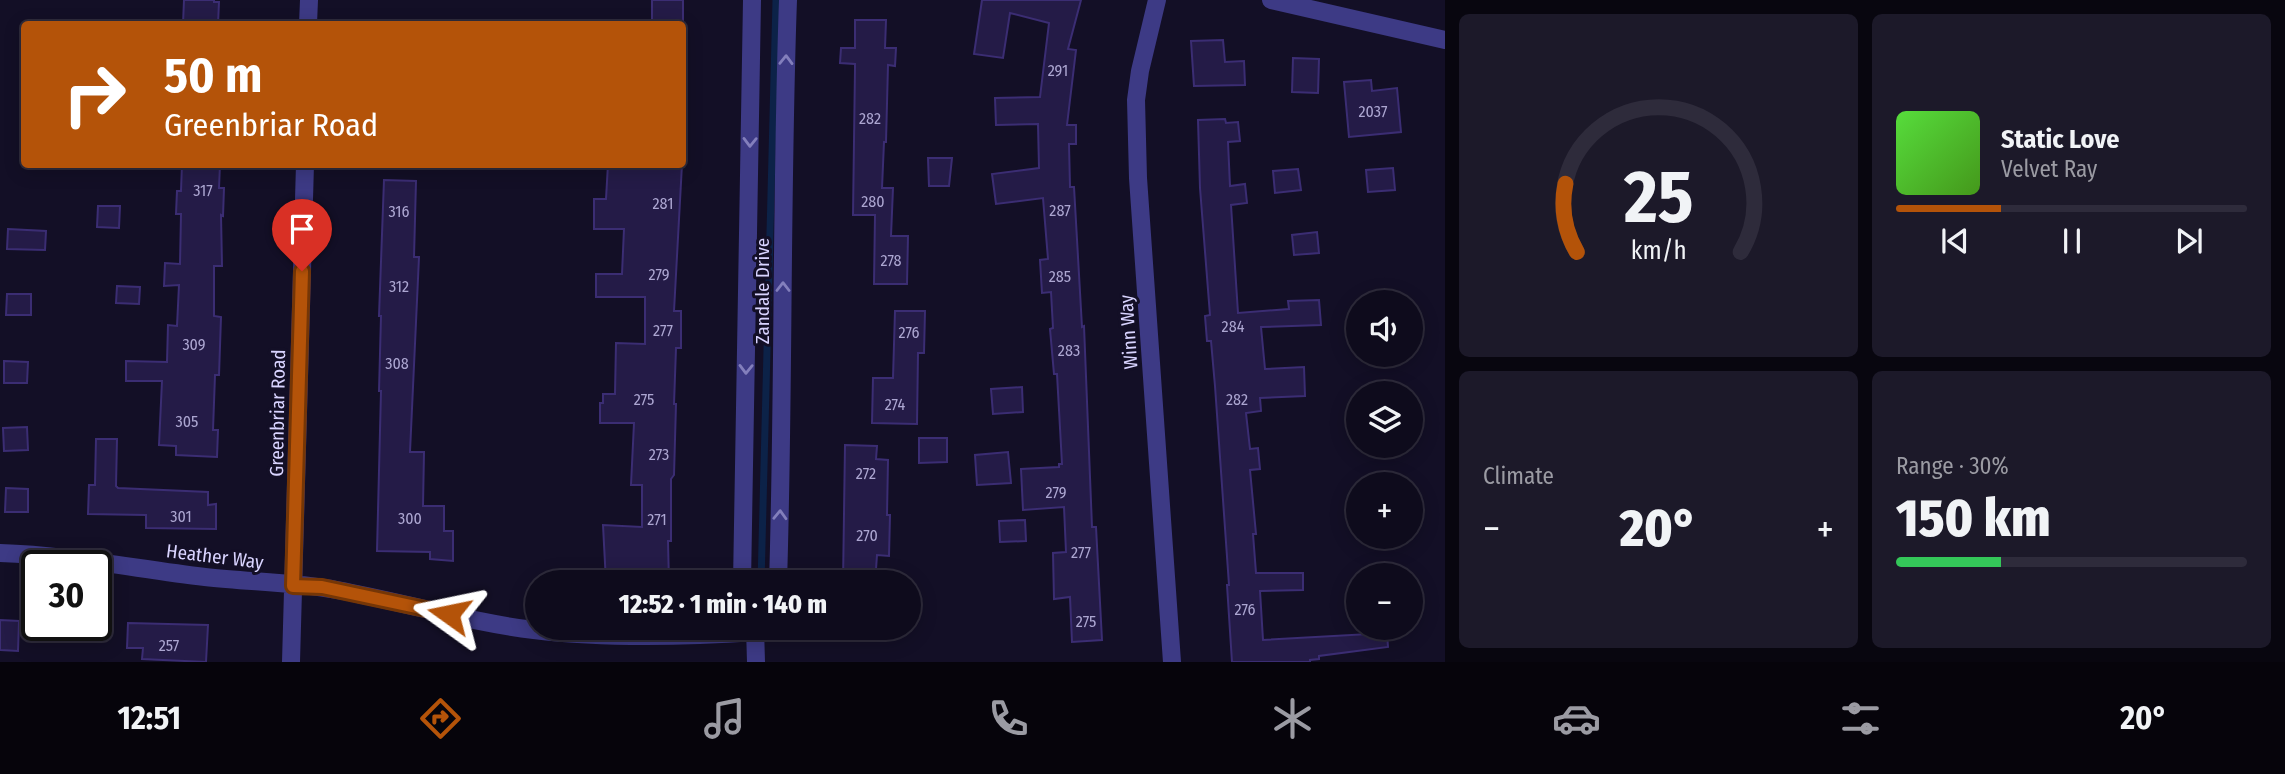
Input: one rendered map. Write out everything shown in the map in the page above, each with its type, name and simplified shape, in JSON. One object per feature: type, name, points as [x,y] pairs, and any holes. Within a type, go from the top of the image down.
[{"type":"street","points":[[308,21],[309,0]]},
{"type":"street","name":"Zandale Drive","points":[[742,570],[752,0]]},
{"type":"street","name":"Zandale Drive","points":[[778,570],[788,0]]},
{"type":"street","name":"Winn Way","points":[[1157,0],[1136,100],[1172,662]]},
{"type":"street","points":[[1271,0],[1445,40]]},
{"type":"street","name":"Greenbriar Road","points":[[291,662],[305,168]]},
{"type":"street","name":"Heather Way","points":[[0,553],[74,559],[207,577],[313,586],[525,629]]},
{"type":"street","points":[[756,662],[757,640]]},
{"type":"building","points":[[184,0],[219,2],[218,21],[183,21]]},
{"type":"building","points":[[652,0],[683,0],[683,21],[652,21]]},
{"type":"building","points":[[982,0],[1081,0],[1068,49],[1076,50],[1067,125],[1076,125],[1076,144],[1069,144],[1070,187],[1074,187],[1082,327],[1084,326],[1092,527],[1096,527],[1102,640],[1072,642],[1070,597],[1054,599],[1053,553],[1066,552],[1064,507],[1023,510],[1021,469],[1059,467],[1059,464],[1062,464],[1057,374],[1054,374],[1050,329],[1053,328],[1051,292],[1042,293],[1040,260],[1048,259],[1043,198],[996,204],[992,174],[1039,168],[1038,124],[996,125],[995,98],[1040,97],[1049,23],[1010,13],[1003,58],[974,54]]},
{"type":"building","points":[[855,20],[886,20],[885,48],[896,48],[895,66],[888,65],[882,188],[893,188],[891,236],[908,236],[907,284],[874,284],[875,215],[853,215],[855,64],[840,63],[841,48],[855,48]]},
{"type":"building","points":[[1223,40],[1225,62],[1244,61],[1245,85],[1194,86],[1191,41]]},
{"type":"building","points":[[1293,58],[1319,59],[1318,93],[1292,92]]},
{"type":"building","points":[[1371,80],[1372,91],[1397,88],[1401,132],[1349,137],[1344,82]]},
{"type":"building","points":[[1225,119],[1226,123],[1238,122],[1240,141],[1228,142],[1230,186],[1245,184],[1247,203],[1231,205],[1238,313],[1289,309],[1288,301],[1319,300],[1321,325],[1261,327],[1265,369],[1304,367],[1305,396],[1260,398],[1261,411],[1246,413],[1250,449],[1258,448],[1260,469],[1250,470],[1256,534],[1253,534],[1256,573],[1303,573],[1303,590],[1260,591],[1263,640],[1346,635],[1346,640],[1388,640],[1388,647],[1319,656],[1319,659],[1310,662],[1232,662],[1215,386],[1211,341],[1207,341],[1205,316],[1210,315],[1200,188],[1198,120]]},
{"type":"building","points":[[928,158],[952,158],[949,186],[929,186]]},
{"type":"building","points":[[182,168],[220,168],[219,188],[224,188],[223,216],[221,215],[222,266],[214,266],[214,316],[221,317],[219,375],[215,375],[213,430],[218,430],[217,457],[176,455],[176,446],[159,445],[162,381],[126,381],[126,361],[167,362],[168,325],[177,326],[179,285],[164,286],[165,263],[180,264],[181,214],[176,214],[177,191],[181,191]]},
{"type":"building","points":[[608,168],[682,168],[674,311],[681,311],[681,348],[676,348],[674,475],[671,479],[669,570],[605,570],[603,525],[642,527],[642,485],[631,485],[634,423],[600,423],[600,403],[603,403],[603,394],[615,394],[616,343],[645,344],[645,297],[596,297],[596,274],[622,274],[624,229],[594,229],[594,199],[606,199]]},
{"type":"building","points":[[1393,168],[1395,190],[1368,192],[1366,170]]},
{"type":"building","points":[[1298,169],[1301,190],[1275,193],[1273,171]]},
{"type":"building","points":[[384,180],[416,181],[414,257],[419,257],[410,452],[424,452],[423,506],[444,506],[444,531],[453,531],[453,561],[430,559],[430,552],[377,551],[381,391],[379,316]]},
{"type":"building","points":[[98,206],[120,206],[119,228],[97,227]]},
{"type":"building","points":[[8,229],[46,231],[45,250],[7,249]]},
{"type":"building","points":[[1317,232],[1319,253],[1294,255],[1292,235]]},
{"type":"building","points":[[117,286],[140,287],[139,304],[116,303]]},
{"type":"building","points":[[7,294],[31,294],[31,315],[6,315]]},
{"type":"building","points":[[895,311],[925,311],[924,353],[918,353],[917,424],[872,423],[873,378],[893,378]]},
{"type":"building","points":[[4,361],[28,362],[27,383],[4,383]]},
{"type":"building","points":[[1022,387],[1023,412],[993,414],[991,389]]},
{"type":"building","points":[[27,427],[28,450],[4,451],[3,428]]},
{"type":"building","points":[[919,438],[947,438],[947,462],[919,463]]},
{"type":"building","points":[[96,439],[117,439],[118,488],[208,492],[208,505],[216,504],[216,529],[146,528],[146,515],[88,514],[89,485],[95,485]]},
{"type":"building","points":[[845,445],[877,446],[876,459],[888,460],[889,556],[877,555],[876,570],[843,570]]},
{"type":"building","points":[[1008,452],[1011,483],[977,485],[975,455]]},
{"type":"building","points":[[6,488],[28,489],[28,512],[5,512]]},
{"type":"building","points":[[1025,520],[1026,541],[1000,542],[999,521]]},
{"type":"building","points":[[0,620],[19,621],[18,651],[0,650]]},
{"type":"building","points":[[128,623],[208,625],[206,662],[142,659],[143,648],[127,648]]},
{"type":"waterway","points":[[761,570],[776,0]]},
{"type":"route","points":[[302,271],[293,586],[322,587],[449,614]]}]
